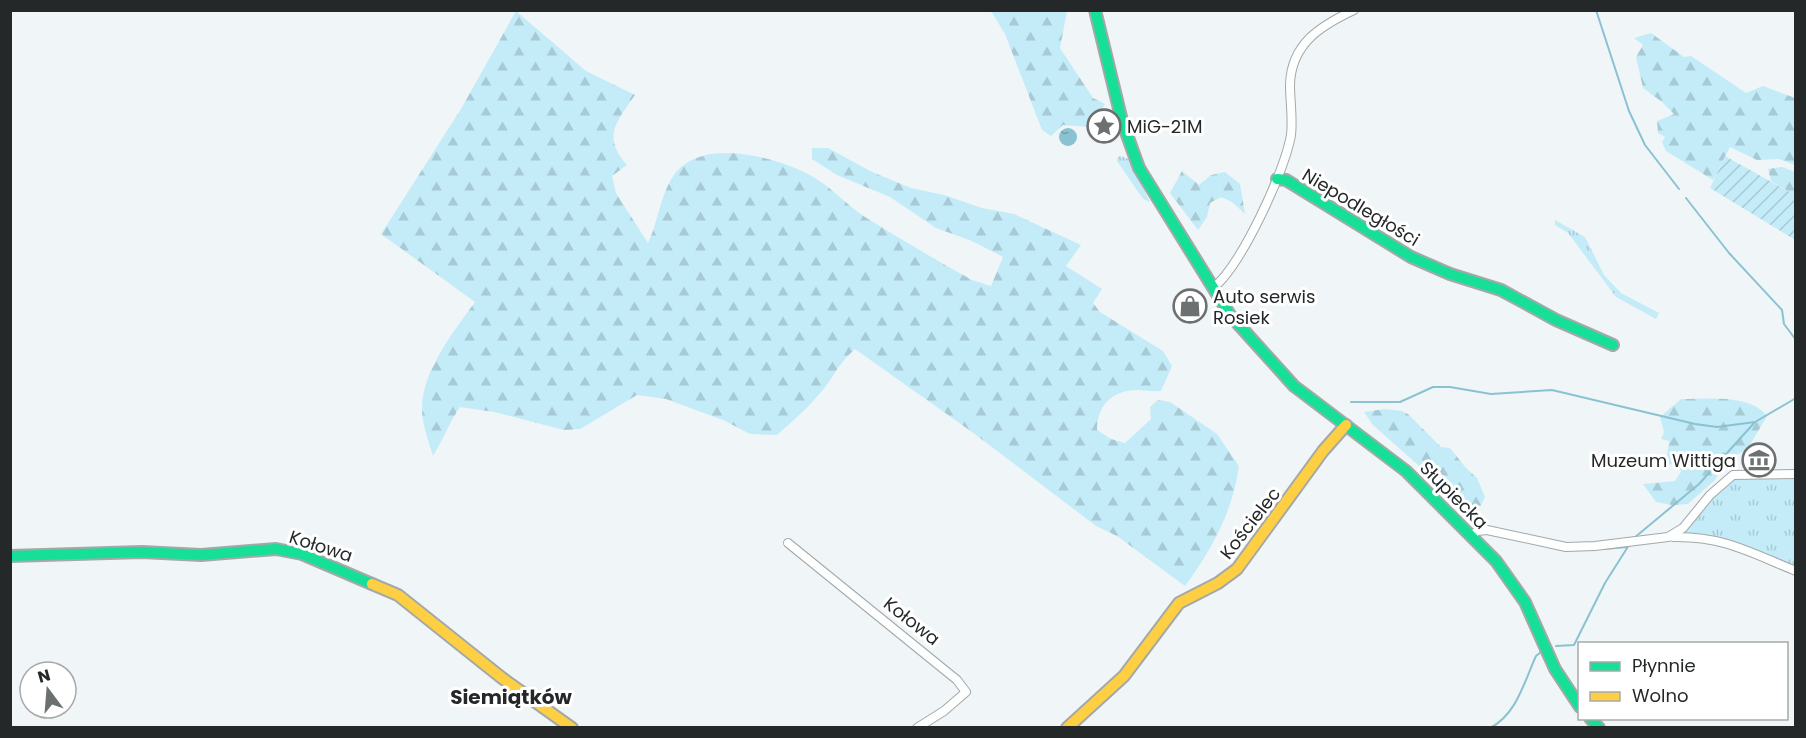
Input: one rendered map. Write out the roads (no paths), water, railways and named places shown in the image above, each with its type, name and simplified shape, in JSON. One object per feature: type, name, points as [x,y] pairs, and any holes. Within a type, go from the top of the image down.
[{"type":"street","name":"Słupiecka","points":[[1095,10],[1122,122],[1139,168],[1213,288],[1257,348],[1294,386],[1406,471],[1472,536],[1516,586],[1562,682],[1578,704]]},
{"type":"street","name":"Niepodległości","points":[[1354,10],[1320,27],[1301,46],[1290,83],[1291,134],[1276,179],[1286,180],[1419,261],[1501,290],[1556,320],[1613,345]]},
{"type":"street","points":[[1213,288],[1233,268],[1276,179]]},
{"type":"street","name":"Kościelec","points":[[1067,728],[1124,676],[1179,603],[1192,594],[1218,583],[1237,569],[1323,451],[1346,425]]},
{"type":"street","points":[[1668,537],[1683,528],[1710,495],[1733,475],[1796,474]]},
{"type":"street","points":[[1472,536],[1477,531],[1487,530],[1548,544],[1580,547],[1668,537],[1698,538],[1737,546],[1796,571]]},
{"type":"street","name":"Kołowa","points":[[788,543],[957,680],[966,692],[917,728]]},
{"type":"street","name":"Kołowa","points":[[10,556],[142,552],[201,555],[276,549],[294,551],[398,595],[502,678],[572,728]]},
{"type":"water","points":[[1064,128],[1072,128],[1077,133],[1075,144],[1064,146],[1059,141],[1059,133]]},
{"type":"waterway","points":[[1596,10],[1629,111],[1645,145],[1679,189]]},
{"type":"waterway","points":[[1686,198],[1729,253],[1782,310],[1784,324],[1796,340]]},
{"type":"waterway","points":[[1351,402],[1400,402],[1433,387],[1450,387],[1491,394],[1552,390],[1695,424],[1717,427],[1755,422]]},
{"type":"waterway","points":[[1634,538],[1699,484],[1755,422],[1796,398]]},
{"type":"waterway","points":[[1556,646],[1574,645],[1605,583],[1629,545]]},
{"type":"waterway","points":[[1604,549],[1627,547]]},
{"type":"waterway","points":[[1574,550],[1592,550]]},
{"type":"waterway","points":[[1490,728],[1499,722],[1513,706],[1536,656],[1541,652]]},
{"type":"place","name":"MiG-21M","points":[[1104,126]]},
{"type":"place","name":"Auto serwis Rosiek","points":[[1190,306]]},
{"type":"place","name":"Muzeum Wittiga","points":[[1759,460]]},
{"type":"district","name":"Siemiątków","points":[[511,697]]}]
